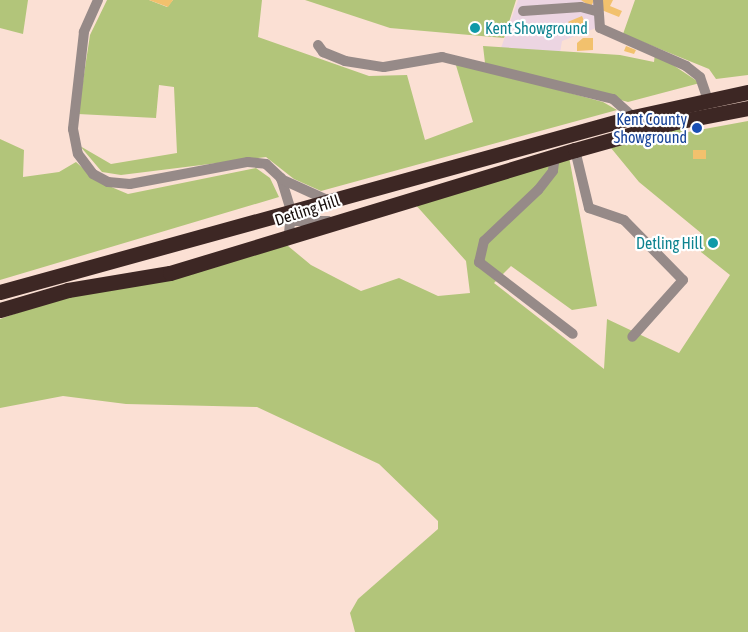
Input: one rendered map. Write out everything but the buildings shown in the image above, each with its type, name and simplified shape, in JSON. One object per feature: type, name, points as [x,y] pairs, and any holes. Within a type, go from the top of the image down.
[{"type":"highway","points":[[710,107],[748,92]]},
{"type":"highway","points":[[710,107],[748,108]]},
{"type":"highway","name":"Detling Hill","points":[[0,310],[68,290],[170,273],[327,200],[633,117],[710,107]]},
{"type":"highway","name":"Detling Hill","points":[[0,292],[290,217],[330,221],[575,150],[710,107]]},
{"type":"street","points":[[98,0],[84,32],[73,129],[78,154],[93,174],[108,182],[130,184],[257,162],[306,193],[327,200]]},
{"type":"street","points":[[598,0],[596,12],[600,28],[613,38],[652,50],[700,77],[710,107]]},
{"type":"street","points":[[522,10],[581,7],[596,12]]},
{"type":"street","points":[[318,45],[323,52],[345,61],[384,67],[442,57],[613,99],[633,117]]},
{"type":"street","points":[[575,150],[589,208],[624,220],[683,280],[632,337]]},
{"type":"street","points":[[554,156],[553,171],[543,184],[484,240],[479,262],[573,334]]},
{"type":"street","points":[[281,178],[290,217]]},
{"type":"street","points":[[290,217],[306,193]]},
{"type":"shaded area","points":[[518,0],[601,0],[596,28],[562,41],[560,53],[501,48]]},
{"type":"green space","points":[[0,0],[28,0],[23,34],[0,28]]},
{"type":"green space","points":[[107,0],[149,0],[167,7],[173,0],[262,0],[258,37],[369,76],[407,75],[425,140],[473,122],[455,62],[603,102],[617,110],[321,191],[294,179],[266,157],[121,175],[102,172],[80,146],[111,164],[177,153],[174,87],[159,85],[156,118],[78,114],[90,35]]},
{"type":"green space","name":"Kent Showground","points":[[305,0],[516,0],[504,38],[390,28]]},
{"type":"green space","points":[[635,0],[748,0],[748,75],[716,79],[709,69],[623,34]]},
{"type":"green space","points":[[483,46],[620,55],[654,62],[655,53],[700,83],[628,102],[485,63]]},
{"type":"green space","points":[[748,121],[748,632],[355,632],[350,613],[358,599],[438,529],[438,521],[379,464],[257,407],[126,404],[63,396],[0,408],[0,319],[72,294],[282,241],[311,265],[361,291],[399,278],[438,296],[470,293],[466,261],[414,203],[569,157],[597,306],[572,310],[511,266],[494,283],[604,369],[607,319],[679,353],[730,275],[701,252],[701,233],[639,182],[611,148],[686,126],[688,132]]},
{"type":"green space","points":[[0,139],[24,150],[23,177],[59,172],[76,162],[97,181],[128,194],[256,168],[270,178],[279,197],[0,280]]},
{"type":"place","name":"Kent Showground","points":[[475,28]]},
{"type":"place","name":"Kent County Showground","points":[[697,128]]},
{"type":"place","name":"Detling Hill","points":[[713,243]]}]
